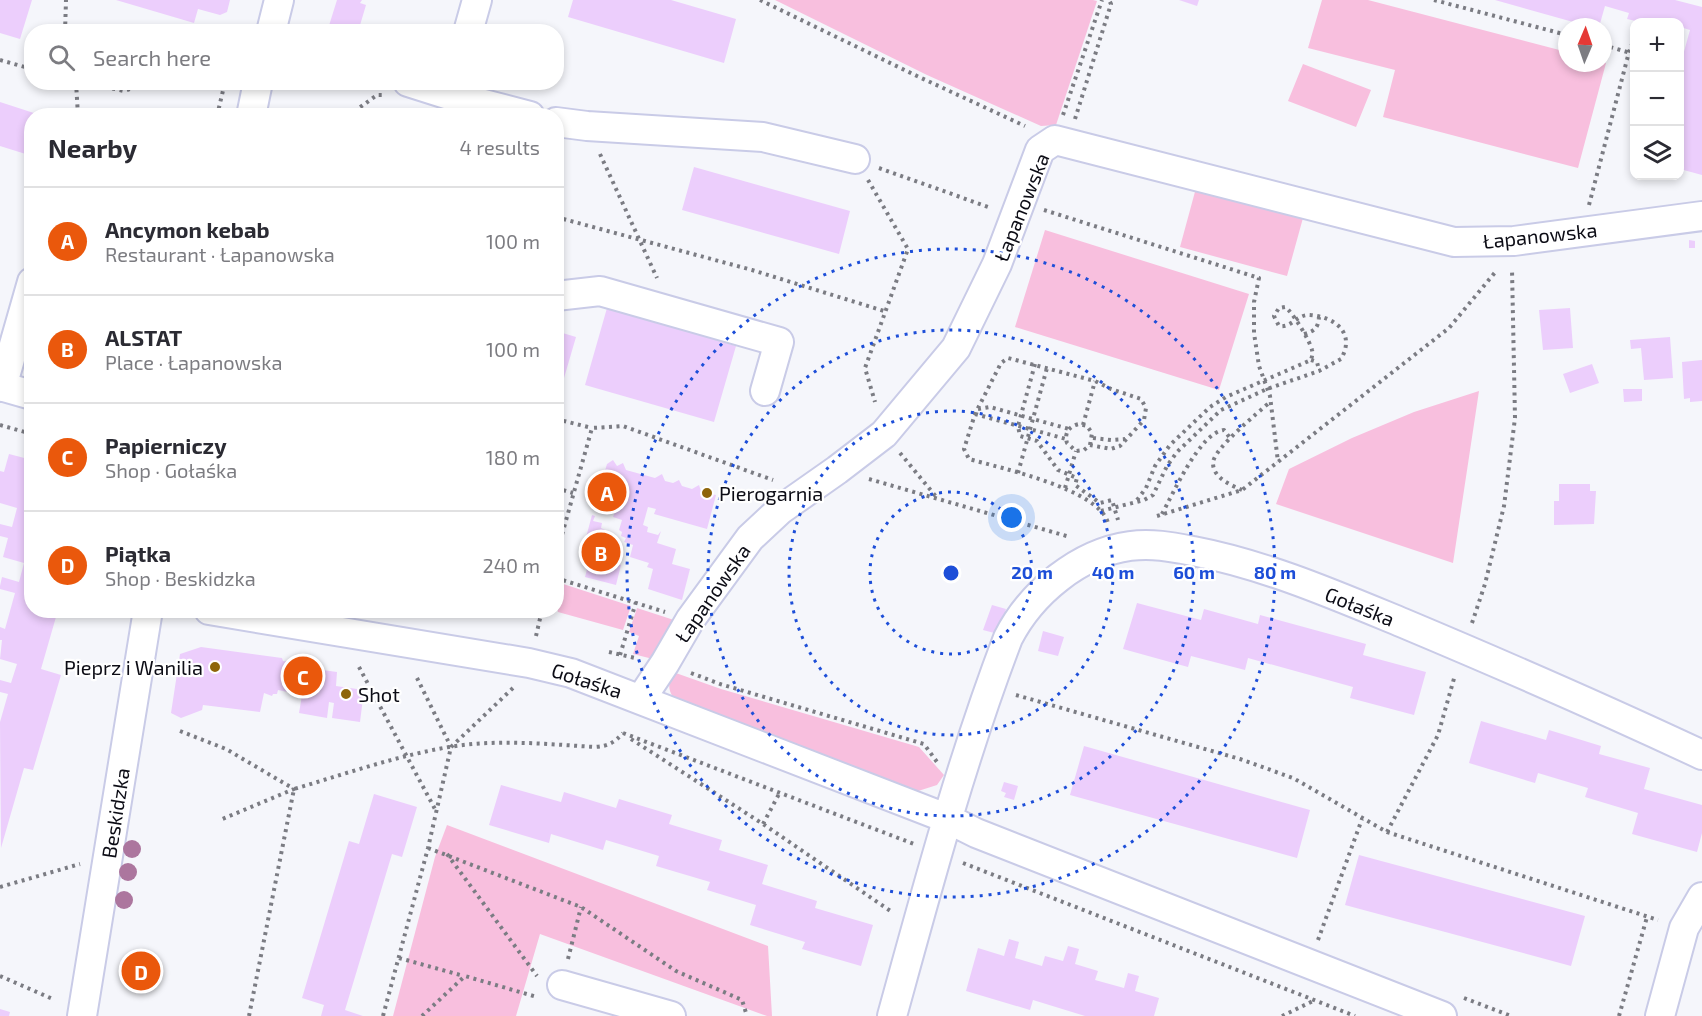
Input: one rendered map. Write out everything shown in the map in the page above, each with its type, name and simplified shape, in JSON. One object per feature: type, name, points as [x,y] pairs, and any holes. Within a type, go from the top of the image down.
[{"type":"street","points":[[273,24],[279,0]]},
{"type":"street","points":[[470,24],[477,0]]},
{"type":"street","points":[[253,108],[256,90]]},
{"type":"street","points":[[454,90],[507,108]]},
{"type":"street","points":[[564,123],[763,137],[855,159]]},
{"type":"street","name":"Łapanowska","points":[[641,699],[690,620],[780,496],[837,470],[884,434],[956,348],[997,264],[1040,150],[1061,141],[1454,242],[1522,243],[1581,232],[1702,216]]},
{"type":"street","points":[[564,295],[600,291],[779,342],[765,391]]},
{"type":"street","points":[[24,309],[1,386],[24,393]]},
{"type":"street","name":"Gołaśka","points":[[946,818],[1008,638],[1023,612],[1050,585],[1112,543],[1150,545],[1213,555],[1267,570],[1463,648],[1702,755]]},
{"type":"street","name":"Beskidzka","points":[[82,1016],[147,618]]},
{"type":"street","name":"Gołaśka","points":[[257,618],[529,663],[571,673],[946,818],[976,833],[1442,1016]]},
{"type":"street","points":[[892,1016],[939,854],[946,818]]},
{"type":"street","points":[[1660,1016],[1684,928],[1702,897]]},
{"type":"street","points":[[553,985],[671,1016]]},
{"type":"path","points":[[66,0],[66,24]]},
{"type":"path","points":[[760,0],[917,76],[1061,141]]},
{"type":"path","points":[[1061,141],[1101,0]]},
{"type":"path","points":[[1061,141],[1111,4],[1109,0]]},
{"type":"path","points":[[1437,0],[1558,33]]},
{"type":"path","points":[[1612,47],[1630,52]]},
{"type":"path","points":[[0,60],[24,67]]},
{"type":"path","points":[[1581,232],[1630,60]]},
{"type":"path","points":[[76,90],[78,108]]},
{"type":"path","points":[[219,108],[223,90]]},
{"type":"path","points":[[587,126],[673,312]]},
{"type":"path","points":[[855,159],[1017,209],[1260,278],[1254,302],[1254,333],[1259,366],[1268,390],[1278,462]]},
{"type":"path","points":[[855,159],[908,249],[865,368],[884,434],[938,499]]},
{"type":"path","points":[[564,219],[752,270],[884,311]]},
{"type":"path","points":[[1180,510],[1242,490],[1278,462],[1449,328],[1522,243]]},
{"type":"path","points":[[1387,832],[1438,735],[1463,648],[1485,584],[1504,506],[1515,418],[1511,291],[1522,243]]},
{"type":"path","points":[[1101,511],[1144,500],[1153,495],[1172,457],[1214,415],[1229,405],[1319,371],[1341,359],[1347,341],[1342,328],[1319,317],[1306,315],[1295,320],[1284,327],[1276,322],[1274,316],[1279,308],[1285,307],[1292,313],[1295,320],[1312,350],[1311,360]]},
{"type":"path","points":[[1304,334],[1315,331],[1319,317]]},
{"type":"path","points":[[1090,445],[1106,449],[1120,446],[1144,420],[1146,408],[1144,402],[1135,396],[1111,389],[1095,381],[1013,358],[1003,360],[975,414],[964,444],[965,454],[969,459],[1075,492],[1101,511],[1106,518],[1112,543]]},
{"type":"path","points":[[1136,501],[1146,488],[1155,466],[1166,450],[1210,407],[1311,360],[1317,362],[1319,371]]},
{"type":"path","points":[[1035,364],[1018,426],[1020,436],[1037,441],[1058,470],[1077,478],[1075,484],[1101,503],[1112,500],[1114,507],[1112,543]]},
{"type":"path","points":[[1018,473],[1047,368]]},
{"type":"path","points":[[1083,425],[1095,381]]},
{"type":"path","points":[[1242,490],[1222,480],[1216,473],[1213,465],[1214,459],[1230,438],[1270,401]]},
{"type":"path","points":[[978,409],[990,407],[1069,429]]},
{"type":"path","points":[[975,414],[1066,439]]},
{"type":"path","points":[[564,421],[592,428],[623,426],[780,496]]},
{"type":"path","points":[[0,425],[24,432]]},
{"type":"path","points":[[1075,425],[1083,425],[1090,430],[1093,438],[1084,450],[1076,451],[1069,447],[1066,439],[1069,429],[1075,425]]},
{"type":"path","points":[[564,526],[592,428]]},
{"type":"path","points":[[1161,515],[1191,461],[1210,436],[1216,431],[1224,430],[1230,438]]},
{"type":"path","points":[[1093,438],[1126,439]]},
{"type":"path","points":[[1065,488],[1076,451]]},
{"type":"path","points":[[837,470],[1097,546],[1112,543]]},
{"type":"path","points":[[564,490],[573,493]]},
{"type":"path","points":[[564,580],[690,620]]},
{"type":"path","points":[[620,655],[636,602]]},
{"type":"path","points":[[609,652],[665,663],[720,684],[924,744],[956,789]]},
{"type":"path","points":[[383,1016],[428,848],[451,747],[526,675],[529,663]]},
{"type":"path","points":[[359,667],[436,811]]},
{"type":"path","points":[[417,678],[451,747]]},
{"type":"path","points":[[990,688],[1239,759],[1293,778],[1387,832],[1684,928]]},
{"type":"path","points":[[180,732],[226,749],[294,789]]},
{"type":"path","points":[[220,820],[294,789],[407,756],[451,747],[500,743],[607,746],[616,742],[623,734]]},
{"type":"path","points":[[623,734],[1354,1016]]},
{"type":"path","points":[[623,734],[763,824],[916,929]]},
{"type":"path","points":[[249,1016],[294,789]]},
{"type":"path","points":[[763,824],[779,794]]},
{"type":"path","points":[[1321,932],[1362,819]]},
{"type":"path","points":[[428,848],[581,907],[676,971],[742,1000],[747,1016]]},
{"type":"path","points":[[399,958],[557,1003],[553,985],[447,854]]},
{"type":"path","points":[[0,887],[83,863]]},
{"type":"path","points":[[553,985],[581,907]]},
{"type":"path","points":[[1619,1016],[1647,917]]},
{"type":"path","points":[[125,963],[136,964]]},
{"type":"path","points":[[0,976],[55,1000]]},
{"type":"path","points":[[422,1016],[465,976]]},
{"type":"path","points":[[1282,1016],[1313,1001]]},
{"type":"shaded area","points":[[775,0],[1097,1],[1056,125],[1041,126],[927,75]]},
{"type":"shaded area","points":[[1322,0],[1368,0],[1558,50],[1558,72],[1604,72],[1578,168],[1383,117],[1395,70],[1308,48]]},
{"type":"shaded area","points":[[1303,64],[1371,90],[1356,127],[1288,101]]},
{"type":"shaded area","points":[[1196,188],[1303,218],[1287,276],[1180,247]]},
{"type":"shaded area","points":[[1045,230],[1249,294],[1219,390],[1015,327]]},
{"type":"shaded area","points":[[1479,391],[1453,563],[1276,504],[1289,469],[1352,438],[1414,412]]},
{"type":"shaded area","points":[[564,584],[631,606],[623,630],[564,614]]},
{"type":"shaded area","points":[[637,608],[677,621],[653,659],[633,654],[639,636],[629,632]]},
{"type":"shaded area","points":[[673,672],[721,689],[919,747],[944,775],[937,785],[915,792],[673,697],[669,685]]},
{"type":"shaded area","points":[[447,825],[768,946],[772,1016],[540,934],[516,1016],[393,1016],[435,857]]},
{"type":"building","points":[[0,0],[32,0],[20,39],[0,33]]},
{"type":"building","points":[[116,0],[230,0],[227,12],[220,15],[198,9],[194,23]]},
{"type":"building","points":[[337,0],[362,0],[360,3],[366,5],[360,24],[330,24]]},
{"type":"building","points":[[573,0],[671,0],[736,19],[724,63],[568,17]]},
{"type":"building","points":[[1179,0],[1199,0],[1197,6]]},
{"type":"building","points":[[1495,0],[1675,0],[1702,7],[1702,175],[1684,170],[1684,52],[1690,30],[1684,28],[1684,18],[1630,20],[1627,19],[1629,13],[1605,6],[1602,18],[1559,18]]},
{"type":"building","points":[[0,102],[24,110],[24,154],[0,146]]},
{"type":"building","points":[[694,167],[850,211],[839,254],[682,210]]},
{"type":"building","points":[[1689,240],[1695,241],[1695,248],[1689,248]]},
{"type":"building","points":[[607,308],[641,318],[644,308],[654,311],[652,321],[736,346],[714,422],[585,385]]},
{"type":"building","points":[[1570,308],[1573,348],[1543,350],[1539,310]]},
{"type":"building","points":[[564,333],[576,337],[564,378]]},
{"type":"building","points":[[1670,337],[1673,378],[1644,380],[1641,348],[1631,349],[1630,340]]},
{"type":"building","points":[[1702,360],[1702,401],[1690,402],[1690,398],[1684,399],[1682,362]]},
{"type":"building","points":[[1592,364],[1599,383],[1570,393],[1563,374]]},
{"type":"building","points":[[1623,389],[1642,389],[1642,401],[1624,402]]},
{"type":"building","points":[[9,454],[24,458],[24,563],[3,557],[8,538],[0,536],[0,524],[12,527],[17,508],[0,503],[0,471],[4,472]]},
{"type":"building","points":[[613,460],[617,466],[623,463],[626,470],[655,478],[662,474],[665,481],[673,483],[679,480],[682,486],[692,489],[699,485],[701,491],[708,488],[710,494],[716,495],[707,529],[654,514],[656,509],[648,507],[643,525],[648,527],[647,532],[658,535],[661,531],[657,543],[676,549],[672,564],[690,569],[682,600],[648,589],[653,569],[647,567],[649,563],[630,557],[633,545],[624,542],[626,538],[621,536],[622,532],[619,530],[622,520],[613,517],[616,508],[605,504],[607,489],[600,487],[607,464]]},
{"type":"building","points":[[1559,484],[1590,484],[1590,491],[1596,491],[1594,524],[1554,525],[1554,501],[1559,501]]},
{"type":"building","points":[[592,515],[595,516],[593,521],[602,523],[601,528],[605,530],[604,535],[608,536],[604,550],[614,553],[613,556],[619,558],[617,564],[621,565],[616,585],[585,577],[593,547],[584,545]]},
{"type":"building","points":[[24,563],[24,618],[56,618],[41,669],[61,675],[33,770],[24,768],[1,848],[0,722],[8,694],[0,692],[0,680],[11,683],[17,664],[0,659],[2,640],[0,640],[0,627],[5,629],[15,593],[0,589],[0,586],[2,577],[19,582]]},
{"type":"building","points":[[1137,603],[1201,620],[1204,609],[1258,624],[1260,615],[1366,644],[1363,655],[1426,672],[1414,715],[1350,698],[1353,687],[1248,658],[1245,670],[1191,656],[1188,667],[1123,649]]},
{"type":"building","points":[[992,605],[1006,609],[998,634],[983,630]]},
{"type":"building","points":[[1043,631],[1064,637],[1058,656],[1038,651]]},
{"type":"building","points":[[201,647],[282,658],[283,661],[309,665],[308,668],[337,672],[336,686],[364,690],[360,722],[332,718],[334,703],[329,702],[327,718],[299,713],[302,695],[278,690],[277,694],[272,696],[264,693],[260,712],[203,705],[202,710],[181,718],[171,713],[180,654]]},
{"type":"building","points":[[1481,721],[1546,740],[1549,730],[1601,746],[1599,754],[1650,768],[1644,789],[1702,805],[1702,833],[1697,852],[1632,834],[1638,813],[1585,797],[1588,788],[1538,773],[1535,783],[1469,763]]},
{"type":"building","points":[[1084,746],[1310,810],[1297,858],[1070,795]]},
{"type":"building","points":[[1004,782],[1018,786],[1014,800],[1004,797],[1006,793],[1001,791]]},
{"type":"building","points":[[501,785],[561,802],[564,792],[616,808],[619,799],[672,815],[669,824],[722,840],[719,850],[768,865],[762,884],[817,901],[815,908],[873,925],[861,966],[802,949],[805,942],[750,925],[756,905],[707,890],[710,882],[656,866],[659,856],[606,840],[603,850],[551,834],[549,843],[489,825]]},
{"type":"building","points":[[374,794],[417,807],[402,857],[392,854],[345,1010],[363,1016],[321,1016],[324,1005],[302,998],[349,841],[359,844]]},
{"type":"building","points":[[1359,855],[1585,916],[1571,966],[1345,905]]},
{"type":"building","points":[[1009,939],[1019,942],[1015,958],[1042,966],[1045,956],[1063,961],[1068,946],[1079,949],[1075,964],[1098,971],[1095,980],[1124,988],[1128,973],[1139,976],[1135,991],[1159,998],[1154,1016],[1085,1016],[1033,1000],[1030,1010],[966,991],[978,948],[1004,956]]},
{"type":"building","points":[[138,952],[148,953],[145,978],[135,977]]},
{"type":"building","points":[[0,1009],[10,1012],[9,1016],[0,1016]]},
{"type":"place","name":"Ancymon kebab","points":[[607,492]]},
{"type":"place","name":"Pierogarnia","points":[[707,493]]},
{"type":"place","name":"ALSTAT","points":[[601,552]]},
{"type":"place","name":"Pieprz i Wanilia","points":[[215,667]]},
{"type":"place","name":"Papierniczy","points":[[303,676]]},
{"type":"place","name":"Shot","points":[[346,694]]},
{"type":"place","name":"Piątka","points":[[141,971]]}]
